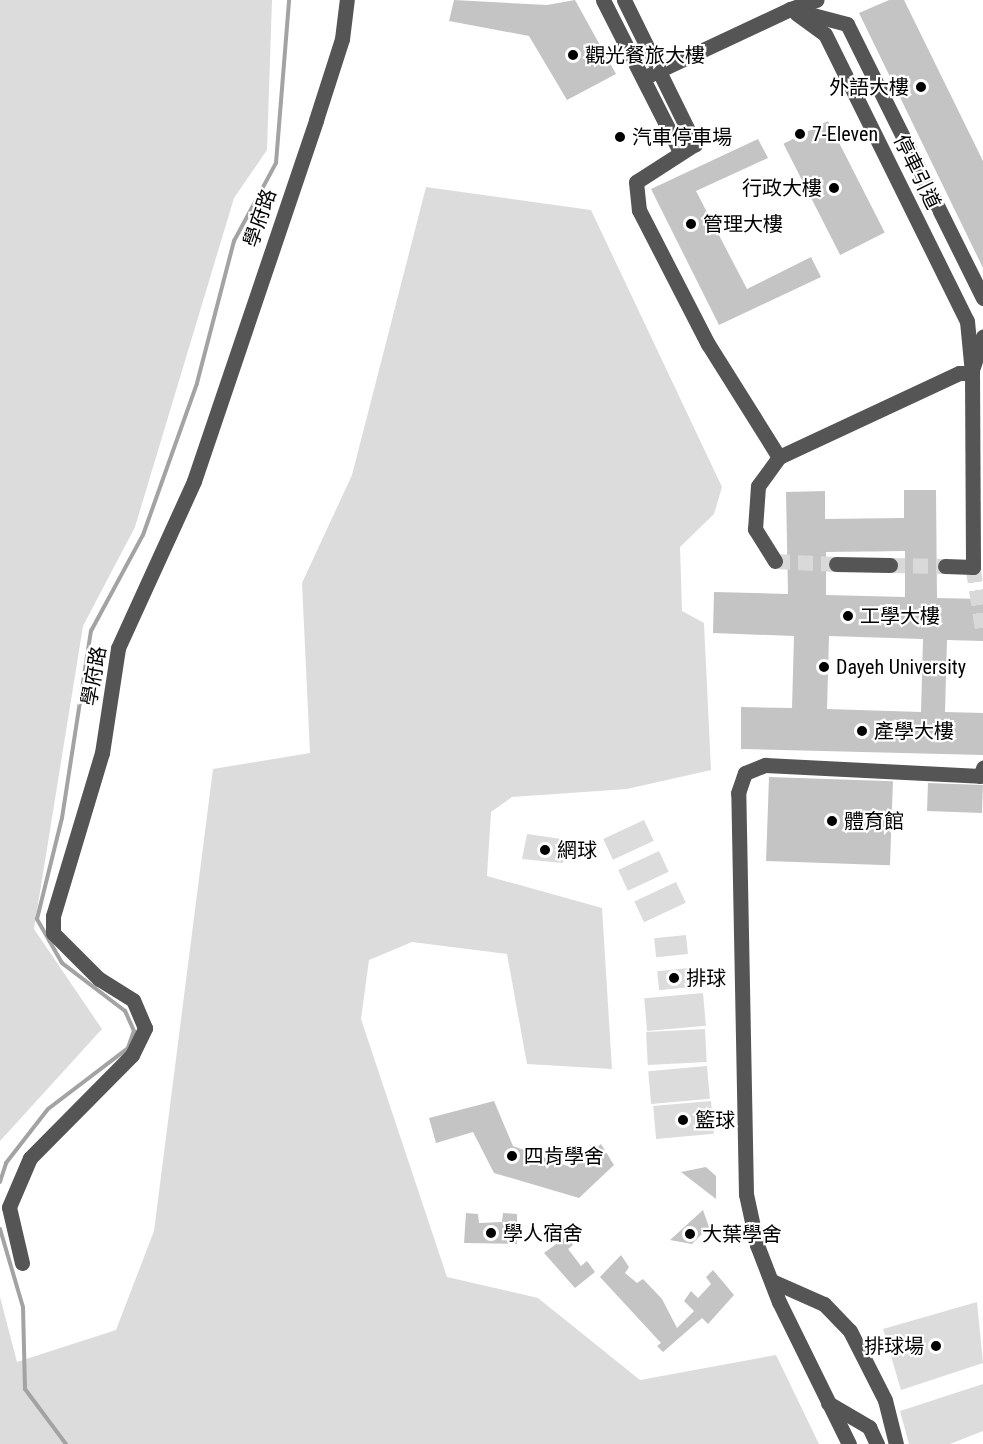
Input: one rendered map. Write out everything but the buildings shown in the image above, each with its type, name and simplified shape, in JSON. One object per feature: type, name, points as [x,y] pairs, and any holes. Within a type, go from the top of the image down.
[{"type":"street","name":"學府路","points":[[22,1263],[9,1207],[30,1158],[132,1055],[145,1028],[133,1000],[99,979],[52,933],[52,916],[102,753],[118,648],[194,481],[332,69],[347,0]]},
{"type":"street","points":[[603,0],[680,152]]},
{"type":"street","points":[[624,0],[662,68],[695,144],[636,182],[639,210],[708,344],[779,457]]},
{"type":"street","points":[[643,78],[790,9],[816,0]]},
{"type":"street","points":[[790,9],[848,24],[983,298]]},
{"type":"street","name":"停車引道","points":[[790,9],[825,34],[967,321],[972,373]]},
{"type":"street","points":[[945,566],[973,567],[972,373],[983,337]]},
{"type":"street","points":[[775,561],[755,529],[758,486],[779,457],[959,373],[972,373]]},
{"type":"street","points":[[972,555],[983,533]]},
{"type":"street","points":[[836,564],[890,565]]},
{"type":"street","points":[[849,1444],[772,1281],[746,1194],[742,1136],[738,793],[746,773],[765,765],[980,776],[983,768]]},
{"type":"street","points":[[772,1281],[824,1304],[850,1331],[885,1400],[896,1444]]},
{"type":"street","points":[[828,1403],[869,1427],[877,1444]]},
{"type":"shaded area","points":[[0,0],[272,0],[267,150],[234,198],[135,527],[83,626],[34,929],[102,1029],[0,1141]]},
{"type":"shaded area","points":[[426,187],[591,210],[722,487],[714,514],[680,547],[682,611],[704,623],[711,770],[627,789],[512,797],[491,812],[487,876],[602,908],[612,1069],[527,1064],[507,954],[412,942],[369,960],[361,1019],[447,1277],[538,1298],[640,1380],[776,1355],[819,1444],[0,1444],[0,1297],[17,1362],[116,1330],[154,1231],[213,769],[310,753],[302,583],[352,475]]},
{"type":"shaded area","name":"網球","points":[[644,820],[654,841],[613,860],[603,839]]},
{"type":"shaded area","name":"網球","points":[[527,834],[568,840],[563,863],[522,859]]},
{"type":"shaded area","name":"網球","points":[[659,851],[669,872],[628,891],[618,870]]},
{"type":"shaded area","name":"網球","points":[[676,882],[686,903],[644,922],[634,901]]},
{"type":"shaded area","name":"排球","points":[[686,935],[688,954],[656,957],[654,938]]},
{"type":"shaded area","name":"排球","points":[[689,968],[691,987],[659,990],[657,971]]},
{"type":"shaded area","points":[[703,993],[706,1026],[647,1031],[644,998]]},
{"type":"shaded area","name":"籃球","points":[[705,1029],[707,1062],[648,1065],[646,1032]]},
{"type":"shaded area","name":"籃球","points":[[707,1066],[710,1099],[651,1104],[648,1071]]},
{"type":"shaded area","name":"籃球","points":[[711,1101],[714,1134],[656,1139],[653,1106]]},
{"type":"shaded area","name":"排球場","points":[[977,1302],[983,1363],[901,1390],[883,1329]]},
{"type":"shaded area","name":"排球場","points":[[983,1384],[983,1431],[950,1444],[909,1444],[900,1411]]},
{"type":"waterway","points":[[0,1182],[6,1163],[48,1109],[128,1048],[134,1031],[125,1011],[62,963],[37,919],[62,818],[91,631],[143,535],[197,383],[234,241],[276,163],[289,0]]},
{"type":"waterway","points":[[0,1229],[23,1307],[25,1389],[66,1444]]},
{"type":"tunnel","points":[[775,561],[836,564]]},
{"type":"tunnel","points":[[890,565],[945,566]]},
{"type":"tunnel","points":[[973,567],[983,633]]},
{"type":"place","name":"觀光餐旅大樓","points":[[573,55]]},
{"type":"place","name":"外語大樓","points":[[921,87]]},
{"type":"place","name":"7-Eleven","points":[[800,134]]},
{"type":"place","name":"汽車停車場","points":[[620,137]]},
{"type":"place","name":"行政大樓","points":[[834,188]]},
{"type":"place","name":"管理大樓","points":[[691,224]]},
{"type":"place","name":"工學大樓","points":[[848,616]]},
{"type":"place","name":"Dayeh University","points":[[824,667]]},
{"type":"place","name":"產學大樓","points":[[862,731]]},
{"type":"place","name":"體育館","points":[[832,821]]},
{"type":"place","name":"網球","points":[[545,850]]},
{"type":"place","name":"排球","points":[[674,978]]},
{"type":"place","name":"籃球","points":[[683,1120]]},
{"type":"place","name":"四肯學舍","points":[[512,1156]]},
{"type":"place","name":"學人宿舍","points":[[491,1233]]},
{"type":"place","name":"大葉學舍","points":[[690,1234]]},
{"type":"place","name":"排球場","points":[[936,1346]]}]
